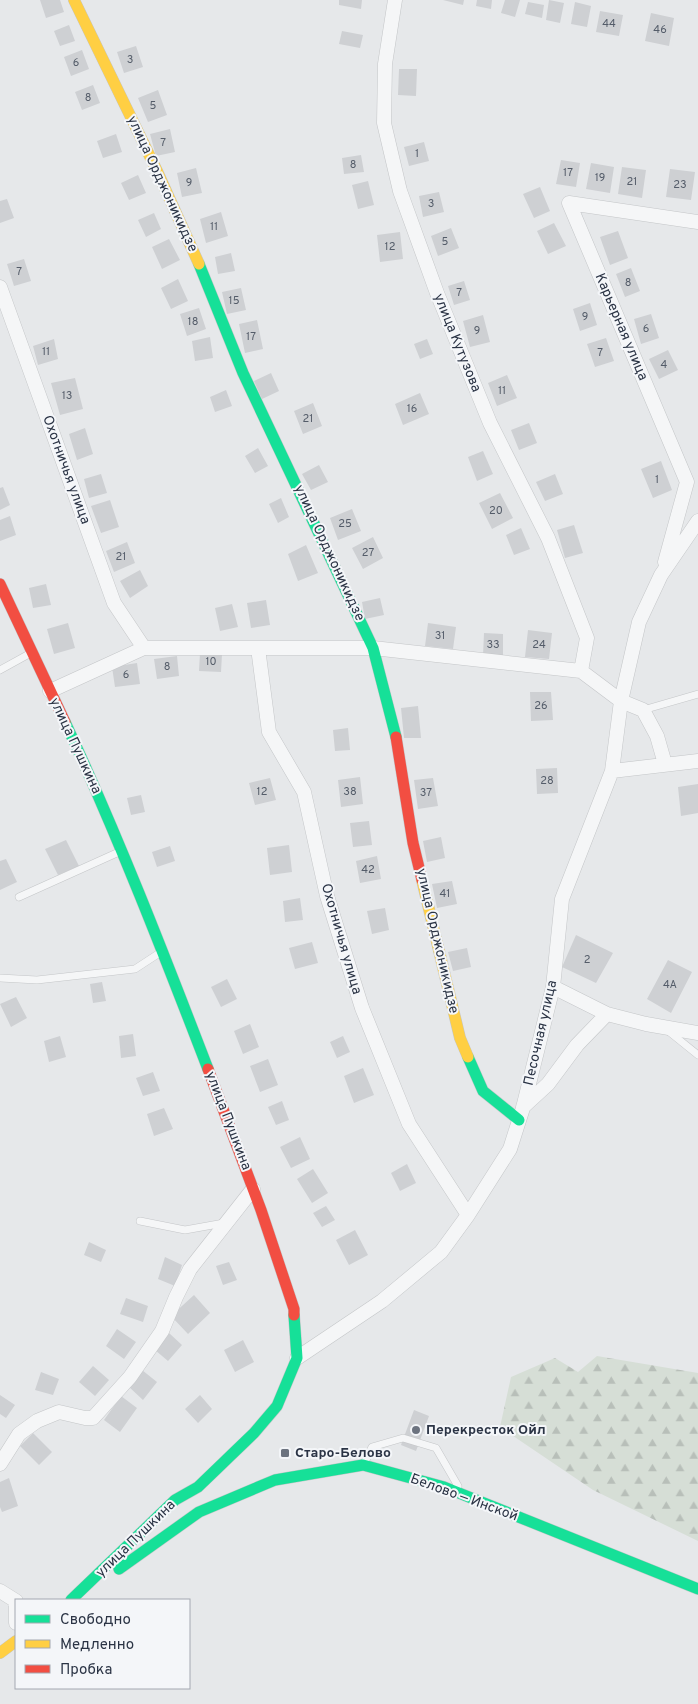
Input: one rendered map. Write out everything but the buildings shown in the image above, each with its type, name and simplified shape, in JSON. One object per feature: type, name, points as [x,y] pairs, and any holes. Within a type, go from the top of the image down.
[{"type":"street","name":"улица Орджоникидзе","points":[[74,0],[158,171],[197,258],[243,373],[373,648],[395,733],[414,843],[460,1038],[483,1091],[521,1114]]},
{"type":"street","name":"улица Кутузова","points":[[395,0],[385,64],[384,123],[400,192],[437,294],[490,423],[548,538],[587,638],[581,671]]},
{"type":"street","name":"Карьерная улица","points":[[661,575],[687,482],[569,203],[698,222]]},
{"type":"street","name":"Охотничья улица","points":[[0,286],[114,603],[144,648]]},
{"type":"street","name":"Песочная улица","points":[[297,1358],[382,1301],[441,1252],[468,1215],[510,1149],[521,1114],[553,987],[562,899],[612,771],[621,701],[640,622],[661,575],[698,520]]},
{"type":"street","name":"улица Пушкина","points":[[0,584],[8,609],[32,652],[92,781],[163,951],[253,1189],[294,1309],[297,1358],[277,1406],[254,1433],[198,1487],[175,1500],[74,1599]]},
{"type":"street","points":[[50,691],[144,648],[373,648],[581,671],[621,701],[643,710],[657,736],[665,764]]},
{"type":"street","name":"Охотничья улица","points":[[258,648],[269,732],[304,792],[327,896],[362,1008],[409,1124],[468,1215]]},
{"type":"street","points":[[612,771],[698,760]]},
{"type":"street","points":[[553,987],[607,1014],[698,1033]]},
{"type":"street","points":[[521,1114],[548,1084],[577,1045],[607,1014]]},
{"type":"street","points":[[0,1464],[19,1434],[37,1421],[60,1412],[93,1418],[102,1409],[130,1377],[162,1331],[190,1270],[253,1189]]},
{"type":"street","name":"Белово — Инской","points":[[74,1599],[199,1512],[275,1480],[363,1465],[444,1487],[698,1589]]},
{"type":"street","points":[[175,1500],[180,1511],[199,1512]]},
{"type":"street","points":[[0,1591],[15,1600]]},
{"type":"street","points":[[0,1653],[15,1643]]},
{"type":"lane","points":[[0,670],[32,652]]},
{"type":"lane","points":[[643,710],[698,694]]},
{"type":"lane","points":[[19,897],[122,851]]},
{"type":"lane","points":[[0,978],[37,980],[135,970],[163,951]]},
{"type":"lane","points":[[662,1027],[698,1055]]},
{"type":"lane","points":[[140,1221],[185,1230],[227,1223]]},
{"type":"lane","points":[[363,1465],[372,1447],[403,1438],[436,1448],[464,1495]]},
{"type":"green space","points":[[597,1356],[698,1373],[698,1541],[593,1490],[500,1427],[511,1377],[555,1358],[578,1372]]},
{"type":"traffic: fast","points":[[199,264],[243,373],[373,648],[396,737]]},
{"type":"traffic: fast","points":[[65,722],[122,851],[208,1069]]},
{"type":"traffic: fast","points":[[468,1057],[483,1091],[519,1120]]},
{"type":"traffic: fast","points":[[72,1599],[175,1500],[198,1487],[254,1433],[277,1406],[297,1358],[294,1315]]},
{"type":"traffic: fast","points":[[119,1569],[199,1512],[275,1480],[363,1465],[444,1487],[698,1589]]},
{"type":"traffic: slow","points":[[74,0],[157,171],[199,264]]},
{"type":"traffic: slow","points":[[422,880],[460,1038],[468,1057]]},
{"type":"traffic: slow","points":[[0,1653],[15,1642]]},
{"type":"traffic: jam","points":[[0,584],[65,722]]},
{"type":"traffic: jam","points":[[396,737],[413,843],[422,880]]},
{"type":"traffic: jam","points":[[208,1069],[261,1210],[294,1309],[294,1315]]},
{"type":"place","name":"Перекресток Ойл","points":[[416,1430]]},
{"type":"place","name":"Старо-Белово","points":[[285,1453]]}]
